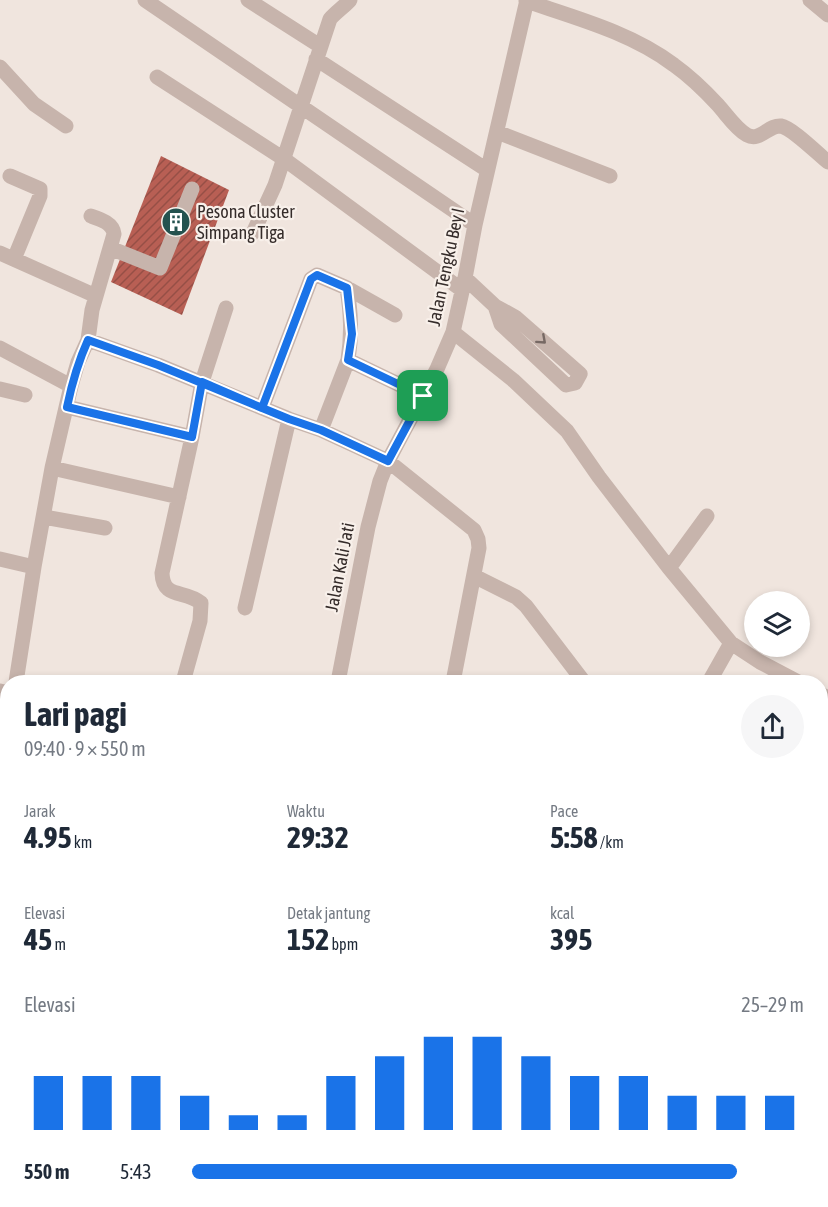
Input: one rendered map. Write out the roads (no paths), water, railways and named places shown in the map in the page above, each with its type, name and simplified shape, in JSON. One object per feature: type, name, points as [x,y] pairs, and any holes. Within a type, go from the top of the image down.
[{"type":"street","points":[[144,0],[475,225]]},
{"type":"street","points":[[248,0],[318,53],[487,170]]},
{"type":"street","points":[[253,233],[275,185],[330,19],[350,0]]},
{"type":"street","points":[[526,0],[642,45],[674,65],[747,135],[758,136],[777,126],[788,128],[828,162]]},
{"type":"street","name":"Jalan Tengku Bey I","points":[[388,461],[423,396],[453,332],[526,0]]},
{"type":"street","points":[[810,0],[828,15]]},
{"type":"street","points":[[0,68],[34,104],[66,126]]},
{"type":"street","points":[[157,77],[284,159],[495,306],[515,317],[580,374],[575,383],[566,385],[501,324],[495,306]]},
{"type":"street","points":[[497,132],[610,176]]},
{"type":"street","points":[[10,176],[40,189],[40,196],[7,256],[96,296]]},
{"type":"street","points":[[110,248],[160,268],[192,189]]},
{"type":"street","points":[[17,675],[52,468],[71,386],[88,340],[92,310],[114,234],[112,226],[91,216]]},
{"type":"street","points":[[262,408],[311,279],[317,275],[347,288],[395,315]]},
{"type":"street","points":[[321,430],[348,360],[352,334],[347,288]]},
{"type":"street","points":[[185,675],[200,621],[201,603],[165,587],[162,573],[202,382],[226,308]]},
{"type":"street","points":[[453,332],[513,380],[567,431],[599,477],[669,568],[731,643],[785,675]]},
{"type":"street","points":[[88,340],[202,382],[321,430],[388,461],[474,530],[479,548],[454,675]]},
{"type":"street","points":[[0,348],[71,386]]},
{"type":"street","points":[[348,360],[423,396]]},
{"type":"street","points":[[0,389],[25,395]]},
{"type":"street","points":[[67,407],[192,437]]},
{"type":"street","points":[[246,608],[289,419]]},
{"type":"street","name":"Jalan Kali Jati","points":[[339,675],[368,527],[380,481],[388,461]]},
{"type":"street","points":[[52,468],[179,497]]},
{"type":"street","points":[[669,568],[707,516]]},
{"type":"street","points":[[44,517],[105,528]]},
{"type":"street","points":[[0,559],[34,567]]},
{"type":"street","points":[[474,576],[516,597],[526,606],[579,675]]},
{"type":"street","points":[[713,675],[731,643]]},
{"type":"place","name":"Pesona Cluster Simpang Tiga","points":[[176,222]]}]
